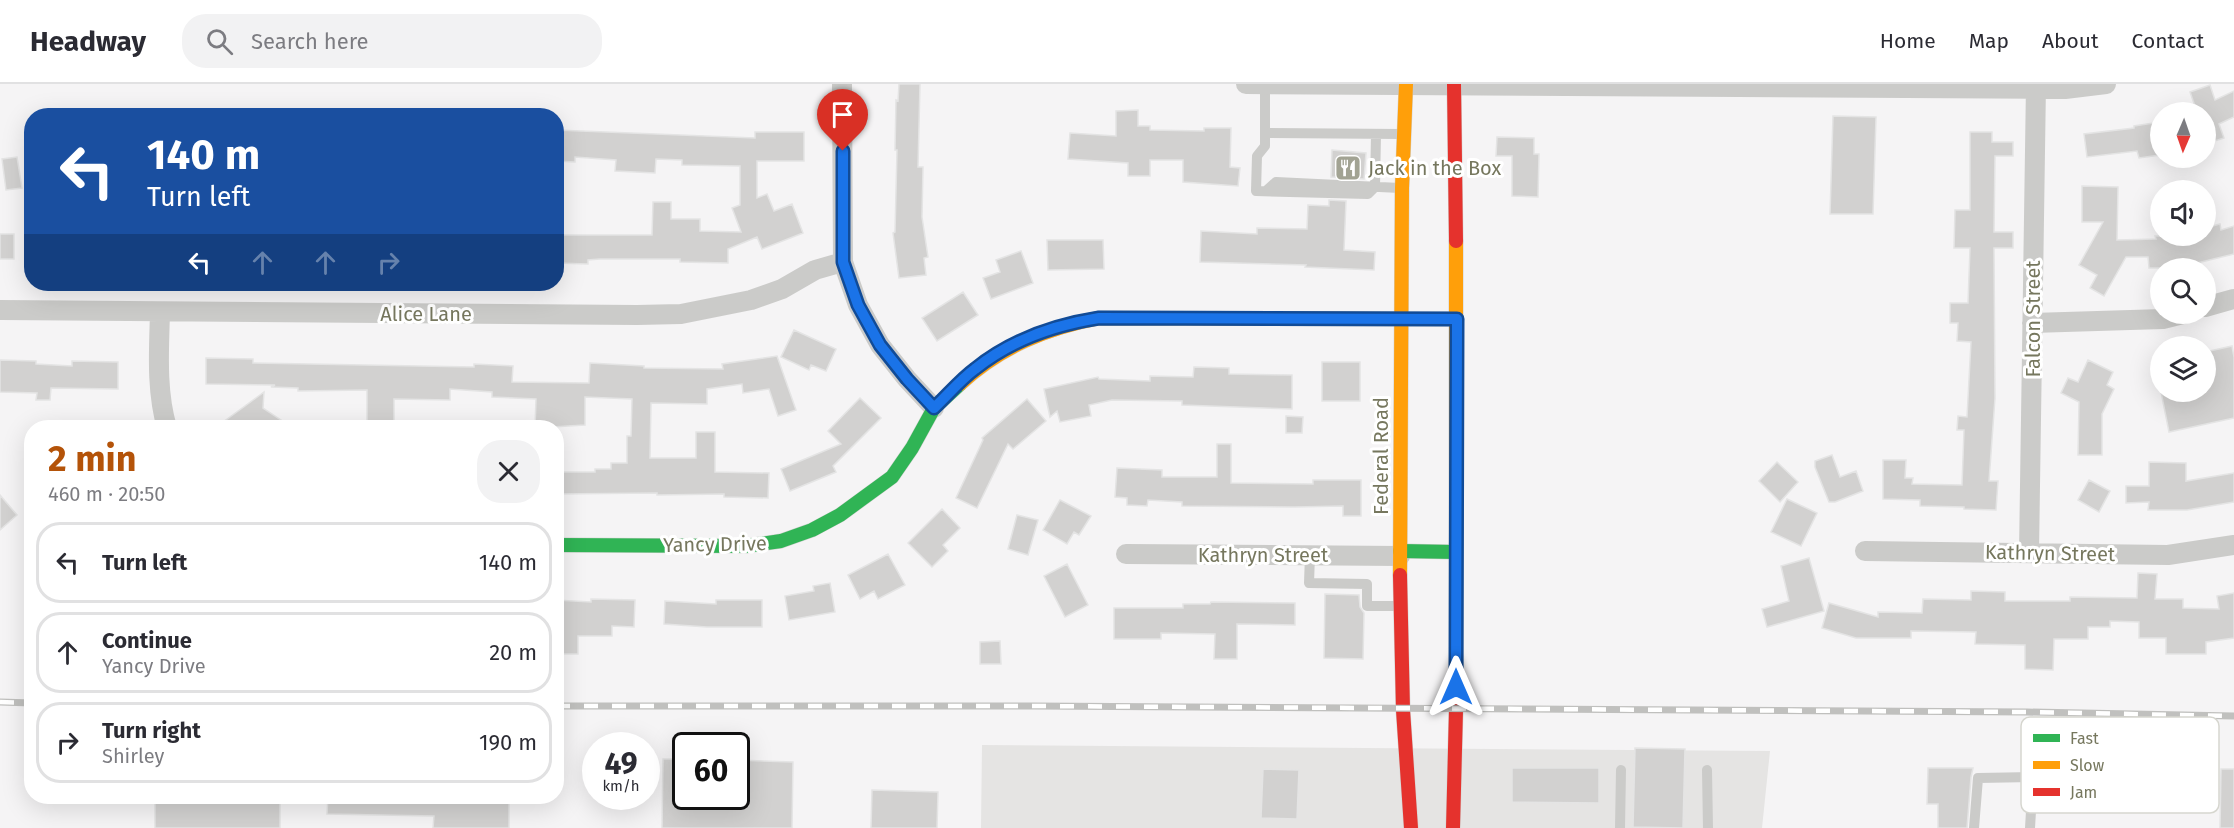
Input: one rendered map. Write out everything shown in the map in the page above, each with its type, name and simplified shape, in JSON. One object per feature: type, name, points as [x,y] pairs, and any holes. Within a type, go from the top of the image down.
[{"type":"main road","name":"Federal Road","points":[[1406,85],[1402,188],[1400,553],[1403,710],[1411,828]]},
{"type":"main road","points":[[1453,828],[1456,710],[1457,319],[1454,85]]},
{"type":"main road","name":"Yancy Drive","points":[[564,545],[746,546],[772,544],[799,537],[848,511],[893,476],[915,443],[934,408],[973,370],[992,356],[1032,335],[1076,321],[1099,318],[1457,319]]},
{"type":"main road","points":[[1400,553],[1456,552]]},
{"type":"street","points":[[842,84],[843,262],[858,305],[880,345],[934,408]]},
{"type":"street","points":[[1246,84],[2036,86],[2065,89],[2106,84]]},
{"type":"street","name":"Falcon Street","points":[[2029,553],[2036,86]]},
{"type":"street","name":"Alice Lane","points":[[0,310],[681,314],[751,300],[782,289],[814,270],[843,262]]},
{"type":"street","points":[[2216,304],[2234,299]]},
{"type":"street","points":[[160,312],[159,371],[165,420]]},
{"type":"street","points":[[2032,323],[2150,319]]},
{"type":"street","name":"Kathryn Street","points":[[1865,551],[2168,555],[2234,545]]},
{"type":"street","name":"Kathryn Street","points":[[1126,554],[1400,553]]},
{"type":"lane","points":[[1265,84],[1265,146],[1257,156],[1261,191],[1368,194],[1375,187],[1376,134]]},
{"type":"lane","points":[[1265,133],[1404,134]]},
{"type":"lane","points":[[1375,187],[1402,188]]},
{"type":"lane","points":[[1310,555],[1309,583],[1367,584],[1367,606],[1401,606]]},
{"type":"lane","points":[[1620,828],[1621,770]]},
{"type":"lane","points":[[1707,770],[1708,828]]},
{"type":"lane","points":[[1974,828],[1978,778],[2021,777]]},
{"type":"lane","points":[[2030,828],[2031,813]]},
{"type":"shaded area","points":[[982,745],[1770,751],[1762,828],[981,828]]},
{"type":"building","points":[[899,84],[920,84],[918,167],[923,167],[922,217],[928,257],[924,258],[926,275],[899,278],[893,233],[895,232],[897,150],[895,150],[896,100],[898,101]]},
{"type":"building","points":[[2210,85],[2215,100],[2234,91],[2234,117],[2219,124],[2224,138],[2216,141],[2216,102],[2194,102],[2190,92]]},
{"type":"building","points":[[1138,110],[1138,126],[1150,126],[1150,130],[1204,131],[1204,128],[1231,128],[1230,167],[1240,168],[1238,186],[1183,182],[1183,160],[1150,160],[1150,176],[1128,176],[1128,163],[1068,159],[1070,133],[1116,136],[1116,111]]},
{"type":"building","points":[[1833,116],[1876,117],[1873,214],[1830,214]]},
{"type":"building","points":[[2150,124],[2150,156],[2139,158],[2137,151],[2087,157],[2084,134],[2134,128],[2134,126]]},
{"type":"building","points":[[564,130],[755,138],[755,132],[804,132],[804,161],[757,161],[757,198],[767,194],[774,211],[792,204],[803,233],[762,249],[757,237],[728,249],[728,263],[680,262],[680,259],[600,259],[588,260],[588,264],[564,263],[564,235],[652,235],[653,202],[671,202],[671,219],[700,219],[700,231],[741,232],[732,208],[740,205],[740,166],[682,165],[682,160],[656,159],[655,173],[615,171],[616,160],[575,157],[575,162],[564,161]]},
{"type":"building","points":[[1970,132],[1992,132],[1992,142],[2013,142],[2013,156],[1995,156],[1994,232],[2013,232],[2013,248],[1994,248],[1995,398],[1989,481],[1998,481],[1996,510],[1920,506],[1920,500],[1883,499],[1883,460],[1906,460],[1905,478],[1913,478],[1912,484],[1962,485],[1964,430],[1957,430],[1958,416],[1967,417],[1971,342],[1957,341],[1958,323],[1950,323],[1950,303],[1968,303],[1970,248],[1954,248],[1955,210],[1970,210]]},
{"type":"building","points":[[1497,137],[1534,138],[1534,154],[1539,154],[1538,197],[1512,196],[1512,156],[1496,156]]},
{"type":"building","points":[[1332,150],[1366,153],[1364,179],[1331,177]]},
{"type":"building","points":[[17,157],[22,188],[6,190],[2,159]]},
{"type":"building","points":[[2082,186],[2118,187],[2117,240],[2150,239],[2150,246],[2216,246],[2216,225],[2220,224],[2221,230],[2234,226],[2234,254],[2216,258],[2150,258],[2150,268],[2148,257],[2126,257],[2104,296],[2090,288],[2097,275],[2079,265],[2103,222],[2082,222]]},
{"type":"building","points":[[1329,200],[1346,201],[1344,250],[1375,252],[1374,270],[1305,267],[1306,265],[1200,262],[1201,231],[1257,234],[1257,228],[1307,229],[1308,205],[1329,206]]},
{"type":"building","points":[[0,234],[14,234],[14,259],[0,259]]},
{"type":"building","points":[[1047,240],[1103,240],[1104,269],[1048,270]]},
{"type":"building","points":[[1021,251],[1033,283],[991,299],[983,278],[1000,272],[996,260]]},
{"type":"building","points":[[963,292],[978,315],[937,341],[922,318]]},
{"type":"building","points":[[794,330],[836,349],[826,371],[811,365],[809,370],[781,357]]},
{"type":"building","points":[[2232,346],[2234,418],[2169,432],[2163,402],[2216,402],[2216,350]]},
{"type":"building","points":[[777,356],[796,410],[778,416],[769,389],[743,393],[742,384],[707,389],[707,404],[651,403],[650,458],[696,458],[696,432],[715,432],[715,472],[769,473],[768,498],[724,497],[724,494],[564,494],[564,472],[595,472],[595,469],[611,469],[611,463],[627,463],[627,436],[631,436],[632,399],[585,397],[585,425],[564,426],[564,420],[535,420],[536,399],[492,397],[492,392],[450,389],[450,400],[394,399],[394,420],[367,420],[367,390],[298,391],[298,388],[271,387],[275,385],[206,384],[206,358],[253,359],[253,363],[513,366],[512,382],[589,383],[590,363],[644,366],[644,368],[723,369],[722,364]]},
{"type":"building","points":[[0,360],[36,361],[36,364],[72,366],[72,361],[118,362],[118,389],[51,388],[50,400],[36,400],[37,393],[0,392]]},
{"type":"building","points":[[2088,360],[2113,372],[2107,385],[2114,389],[2102,414],[2102,455],[2078,455],[2079,402],[2061,393],[2068,378],[2078,382]]},
{"type":"building","points":[[1322,362],[1360,362],[1360,401],[1322,401]]},
{"type":"building","points":[[1194,367],[1229,368],[1229,374],[1292,375],[1292,409],[1182,405],[1182,401],[1112,400],[1089,405],[1091,416],[1060,422],[1057,411],[1050,417],[1044,389],[1098,377],[1099,379],[1150,381],[1150,376],[1193,377]]},
{"type":"building","points":[[264,392],[263,408],[281,420],[226,420]]},
{"type":"building","points":[[860,398],[881,418],[833,466],[836,472],[790,491],[781,469],[841,444],[828,431]]},
{"type":"building","points":[[1027,399],[1046,421],[1013,449],[1008,444],[977,508],[956,498],[982,438]]},
{"type":"building","points":[[1286,416],[1303,417],[1302,433],[1286,433]]},
{"type":"building","points":[[1217,444],[1231,444],[1231,483],[1313,484],[1313,480],[1361,480],[1361,516],[1343,516],[1343,506],[1182,506],[1182,502],[1148,500],[1147,506],[1127,505],[1127,498],[1115,497],[1117,468],[1162,470],[1162,477],[1217,477]]},
{"type":"building","points":[[1832,455],[1840,477],[1856,471],[1863,491],[1835,502],[1829,502],[1815,467],[1815,461]]},
{"type":"building","points":[[1777,462],[1798,482],[1780,502],[1759,481]]},
{"type":"building","points":[[2149,462],[2186,463],[2186,481],[2234,473],[2234,502],[2187,510],[2148,510],[2149,502],[2126,503],[2126,486],[2149,486]]},
{"type":"building","points":[[2089,480],[2110,491],[2099,512],[2078,500]]},
{"type":"building","points":[[0,495],[17,515],[0,530]]},
{"type":"building","points":[[1787,499],[1817,513],[1801,546],[1771,532]]},
{"type":"building","points":[[1060,500],[1091,516],[1079,535],[1074,532],[1067,544],[1043,530]]},
{"type":"building","points":[[942,509],[960,528],[943,545],[948,551],[932,567],[908,543]]},
{"type":"building","points":[[1017,515],[1038,520],[1028,555],[1008,549]]},
{"type":"building","points":[[888,554],[905,585],[878,599],[874,591],[860,599],[848,575]]},
{"type":"building","points":[[1809,558],[1824,611],[1767,627],[1762,609],[1789,601],[1781,566]]},
{"type":"building","points":[[1067,564],[1088,605],[1065,617],[1044,576]]},
{"type":"building","points":[[2138,573],[2157,574],[2155,599],[2183,599],[2183,608],[2219,609],[2217,596],[2234,593],[2234,638],[2206,642],[2206,654],[2166,654],[2166,638],[2139,638],[2139,622],[2110,621],[2110,627],[2088,627],[2088,639],[2054,639],[2053,670],[2025,669],[2025,645],[1975,644],[1976,632],[1911,631],[1911,638],[1856,638],[1822,628],[1829,603],[1878,617],[1878,612],[1922,613],[1923,599],[1971,600],[1971,591],[2005,592],[2005,601],[2070,601],[2070,597],[2137,598]]},
{"type":"building","points":[[830,583],[835,612],[789,620],[785,596],[814,591],[813,586]]},
{"type":"building","points":[[1325,594],[1359,595],[1360,607],[1364,613],[1363,659],[1324,658]]},
{"type":"building","points":[[591,599],[635,600],[634,627],[612,626],[612,636],[578,636],[578,654],[564,654],[564,600],[591,602]]},
{"type":"building","points":[[716,600],[762,600],[762,627],[664,624],[665,601],[716,604]]},
{"type":"building","points":[[1211,602],[1295,603],[1295,625],[1237,624],[1237,659],[1214,659],[1215,634],[1161,633],[1161,639],[1114,639],[1114,608],[1183,608],[1183,604],[1210,604]]},
{"type":"building","points":[[1000,641],[1001,664],[980,664],[980,642]]},
{"type":"building","points":[[1635,748],[1685,749],[1683,828],[1633,827]]},
{"type":"building","points":[[663,759],[672,759],[672,810],[750,810],[750,760],[793,762],[792,828],[662,828]]},
{"type":"building","points":[[1512,768],[1599,768],[1599,803],[1512,802]]},
{"type":"building","points":[[1928,768],[1973,768],[1967,828],[1938,828],[1938,804],[1927,804]]},
{"type":"building","points":[[1263,769],[1299,770],[1297,819],[1261,818]]},
{"type":"building","points":[[2221,769],[2234,769],[2234,828],[2220,828]]},
{"type":"building","points":[[872,790],[938,792],[937,828],[871,828]]},
{"type":"building","points":[[155,804],[280,804],[280,828],[155,828]]},
{"type":"building","points":[[328,804],[509,804],[509,828],[433,828],[434,816],[327,814]]},
{"type":"railway","points":[[0,702],[24,703]]},
{"type":"railway","points":[[564,706],[1034,706],[2027,712],[2234,716]]},
{"type":"traffic: fast","points":[[1401,319],[1457,319]]},
{"type":"traffic: fast","points":[[564,545],[746,546],[781,541],[812,530],[840,515],[892,477],[912,448],[934,408],[960,384]]},
{"type":"traffic: fast","points":[[1400,551],[1456,552]]},
{"type":"traffic: slow","points":[[1400,575],[1402,188],[1406,84]]},
{"type":"traffic: slow","points":[[1456,241],[1456,544]]},
{"type":"traffic: slow","points":[[960,384],[991,359],[1008,349],[1061,327],[1099,318],[1401,319]]},
{"type":"traffic: jam","points":[[1454,84],[1456,241]]},
{"type":"traffic: jam","points":[[1453,828],[1456,544]]},
{"type":"traffic: jam","points":[[1400,575],[1403,710],[1411,828]]},
{"type":"place","name":"Jack in the Box","points":[[1348,168]]},
{"type":"route","points":[[843,151],[843,262],[858,305],[880,345],[934,408],[973,370],[992,356],[1032,335],[1076,321],[1099,318],[1457,319],[1456,687]]}]
